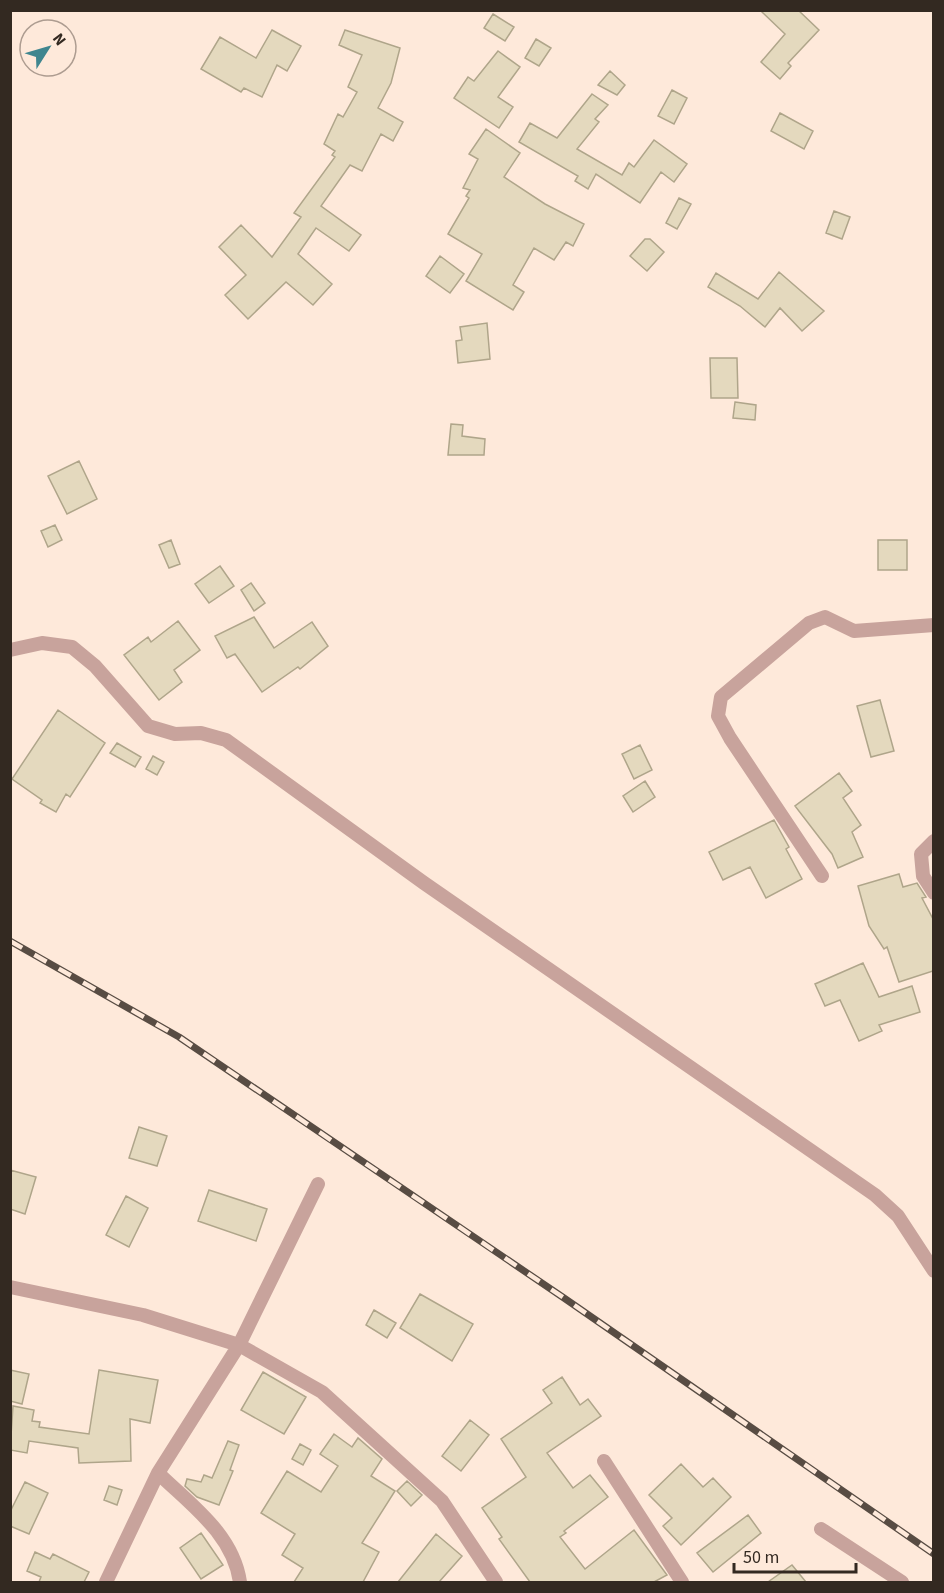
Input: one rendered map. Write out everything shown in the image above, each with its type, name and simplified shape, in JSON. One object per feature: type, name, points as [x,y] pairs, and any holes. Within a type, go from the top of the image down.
[{"type":"street","points":[[822,876],[730,738],[718,716],[721,697],[809,623],[825,616],[854,631],[933,625]]},
{"type":"street","points":[[10,650],[42,643],[72,647],[95,666],[148,726],[175,734],[201,733],[226,740],[424,884],[875,1195],[898,1216],[933,1271]]},
{"type":"street","points":[[933,841],[921,854],[923,876],[933,893]]},
{"type":"street","points":[[106,1582],[158,1473],[239,1345],[318,1184]]},
{"type":"street","points":[[10,1287],[143,1315],[239,1345],[322,1392],[398,1458],[442,1501],[496,1582]]},
{"type":"street","points":[[604,1461],[682,1582]]},
{"type":"street","points":[[158,1473],[219,1532],[233,1555],[240,1582]]},
{"type":"street","points":[[821,1529],[902,1582]]},
{"type":"building","points":[[760,10],[798,10],[819,30],[788,63],[791,66],[780,79],[761,62],[785,34]]},
{"type":"building","points":[[493,14],[514,27],[505,41],[484,28]]},
{"type":"building","points":[[272,30],[301,46],[287,71],[277,65],[262,97],[244,88],[241,92],[201,69],[220,37],[256,58]]},
{"type":"building","points":[[345,30],[400,48],[391,83],[378,108],[403,122],[393,141],[381,134],[362,171],[350,165],[321,206],[361,235],[349,251],[316,228],[298,254],[332,284],[313,305],[286,282],[248,319],[225,295],[246,275],[219,247],[241,225],[272,257],[301,217],[294,213],[335,157],[332,155],[335,151],[324,144],[338,114],[343,117],[357,92],[348,87],[362,55],[339,45]]},
{"type":"building","points":[[536,39],[551,48],[539,66],[525,58]]},
{"type":"building","points":[[498,51],[520,67],[498,97],[513,107],[499,128],[454,98],[468,77],[474,81]]},
{"type":"building","points":[[610,71],[625,85],[617,95],[598,85]]},
{"type":"building","points":[[672,90],[687,98],[674,124],[658,116]]},
{"type":"building","points":[[592,94],[608,105],[595,119],[599,122],[577,149],[622,175],[629,163],[634,167],[654,140],[687,164],[674,182],[661,172],[640,203],[596,174],[588,189],[575,181],[578,176],[519,142],[530,123],[557,138]]},
{"type":"building","points":[[780,113],[813,131],[804,149],[771,131]]},
{"type":"building","points":[[486,129],[520,153],[504,177],[545,204],[584,224],[573,246],[566,242],[554,260],[534,248],[513,285],[524,292],[513,310],[466,281],[482,254],[448,234],[469,198],[466,196],[470,190],[463,188],[478,159],[469,154]]},
{"type":"building","points":[[679,198],[691,204],[677,229],[666,223]]},
{"type":"building","points":[[834,211],[850,217],[842,239],[826,233]]},
{"type":"building","points":[[645,239],[650,239],[664,252],[647,271],[630,256]]},
{"type":"building","points":[[440,256],[464,274],[450,293],[426,276]]},
{"type":"building","points":[[779,272],[824,311],[802,331],[780,308],[765,327],[740,306],[708,287],[716,273],[758,299]]},
{"type":"building","points":[[487,323],[490,359],[458,363],[456,341],[462,340],[460,327]]},
{"type":"building","points":[[710,358],[737,358],[738,398],[711,398]]},
{"type":"building","points":[[735,402],[756,405],[755,420],[733,418]]},
{"type":"building","points":[[451,424],[463,425],[462,436],[485,439],[484,455],[448,455]]},
{"type":"building","points":[[79,461],[97,499],[67,514],[48,476]]},
{"type":"building","points":[[55,525],[62,540],[48,547],[41,531]]},
{"type":"building","points":[[171,540],[180,564],[169,568],[159,545]]},
{"type":"building","points":[[878,540],[907,540],[907,570],[878,570]]},
{"type":"building","points":[[220,566],[234,586],[209,603],[195,584]]},
{"type":"building","points":[[251,583],[265,603],[254,611],[241,590]]},
{"type":"building","points":[[254,617],[274,648],[312,622],[328,646],[300,669],[298,667],[262,692],[235,654],[227,658],[215,636]]},
{"type":"building","points":[[178,621],[200,650],[174,670],[182,682],[159,700],[124,655],[148,637],[151,642]]},
{"type":"building","points":[[880,700],[894,751],[871,757],[857,706]]},
{"type":"building","points":[[58,710],[105,743],[70,797],[66,794],[56,812],[40,803],[42,800],[12,779]]},
{"type":"building","points":[[117,743],[141,757],[135,767],[110,753]]},
{"type":"building","points":[[640,745],[652,770],[634,779],[622,754]]},
{"type":"building","points":[[153,756],[164,762],[157,775],[146,769]]},
{"type":"building","points":[[839,773],[852,791],[843,798],[861,825],[852,832],[863,857],[838,868],[832,854],[795,806]]},
{"type":"building","points":[[645,781],[655,797],[633,812],[623,796]]},
{"type":"building","points":[[774,820],[789,847],[786,849],[802,879],[766,898],[750,867],[723,880],[709,852]]},
{"type":"building","points":[[899,874],[903,887],[917,883],[926,897],[922,898],[933,919],[933,971],[899,982],[887,947],[884,949],[869,926],[858,886]]},
{"type":"building","points":[[863,963],[879,997],[912,986],[920,1012],[879,1025],[882,1031],[859,1041],[840,1000],[825,1006],[815,984]]},
{"type":"building","points":[[139,1127],[167,1136],[157,1166],[129,1158]]},
{"type":"building","points":[[10,1170],[36,1177],[25,1214],[10,1209]]},
{"type":"building","points":[[209,1190],[267,1209],[256,1241],[198,1221]]},
{"type":"building","points":[[126,1196],[148,1208],[129,1247],[106,1235]]},
{"type":"building","points":[[420,1294],[473,1324],[452,1361],[400,1328]]},
{"type":"building","points":[[374,1310],[396,1323],[387,1338],[366,1325]]},
{"type":"building","points":[[10,1370],[29,1374],[22,1404],[10,1401]]},
{"type":"building","points":[[99,1370],[158,1380],[150,1423],[130,1419],[131,1461],[79,1463],[78,1448],[29,1441],[27,1453],[10,1450],[13,1406],[34,1410],[32,1421],[40,1422],[39,1427],[89,1434]]},
{"type":"building","points":[[263,1372],[306,1397],[284,1434],[241,1410]]},
{"type":"building","points":[[562,1377],[580,1405],[588,1399],[601,1416],[547,1453],[573,1488],[590,1475],[608,1497],[564,1531],[566,1533],[560,1537],[585,1569],[634,1530],[667,1575],[654,1582],[530,1582],[499,1539],[502,1537],[482,1508],[526,1477],[501,1439],[552,1403],[543,1390]]},
{"type":"building","points":[[470,1420],[489,1435],[461,1471],[442,1456]]},
{"type":"building","points":[[334,1434],[352,1447],[358,1438],[382,1459],[371,1476],[395,1491],[362,1543],[379,1552],[363,1582],[294,1582],[303,1568],[282,1555],[295,1534],[261,1513],[287,1471],[321,1492],[338,1466],[320,1454]]},
{"type":"building","points":[[228,1441],[239,1445],[230,1470],[233,1471],[219,1505],[197,1497],[185,1486],[187,1479],[201,1482],[204,1475],[212,1478]]},
{"type":"building","points":[[300,1444],[311,1450],[303,1465],[292,1459]]},
{"type":"building","points":[[681,1464],[703,1487],[713,1478],[731,1497],[681,1545],[663,1526],[672,1518],[649,1495]]},
{"type":"building","points":[[407,1481],[422,1495],[411,1506],[397,1491]]},
{"type":"building","points":[[25,1482],[48,1493],[29,1534],[10,1526],[10,1512]]},
{"type":"building","points":[[109,1486],[122,1490],[117,1505],[104,1500]]},
{"type":"building","points":[[748,1515],[761,1533],[713,1572],[697,1553]]},
{"type":"building","points":[[201,1533],[223,1565],[201,1579],[180,1548]]},
{"type":"building","points":[[436,1534],[462,1556],[439,1582],[398,1582]]},
{"type":"building","points":[[35,1552],[50,1559],[53,1554],[89,1572],[84,1582],[39,1582],[41,1577],[27,1571]]},
{"type":"building","points":[[792,1565],[806,1582],[768,1582]]},
{"type":"railway","points":[[10,941],[179,1037],[564,1298],[934,1554]]}]
